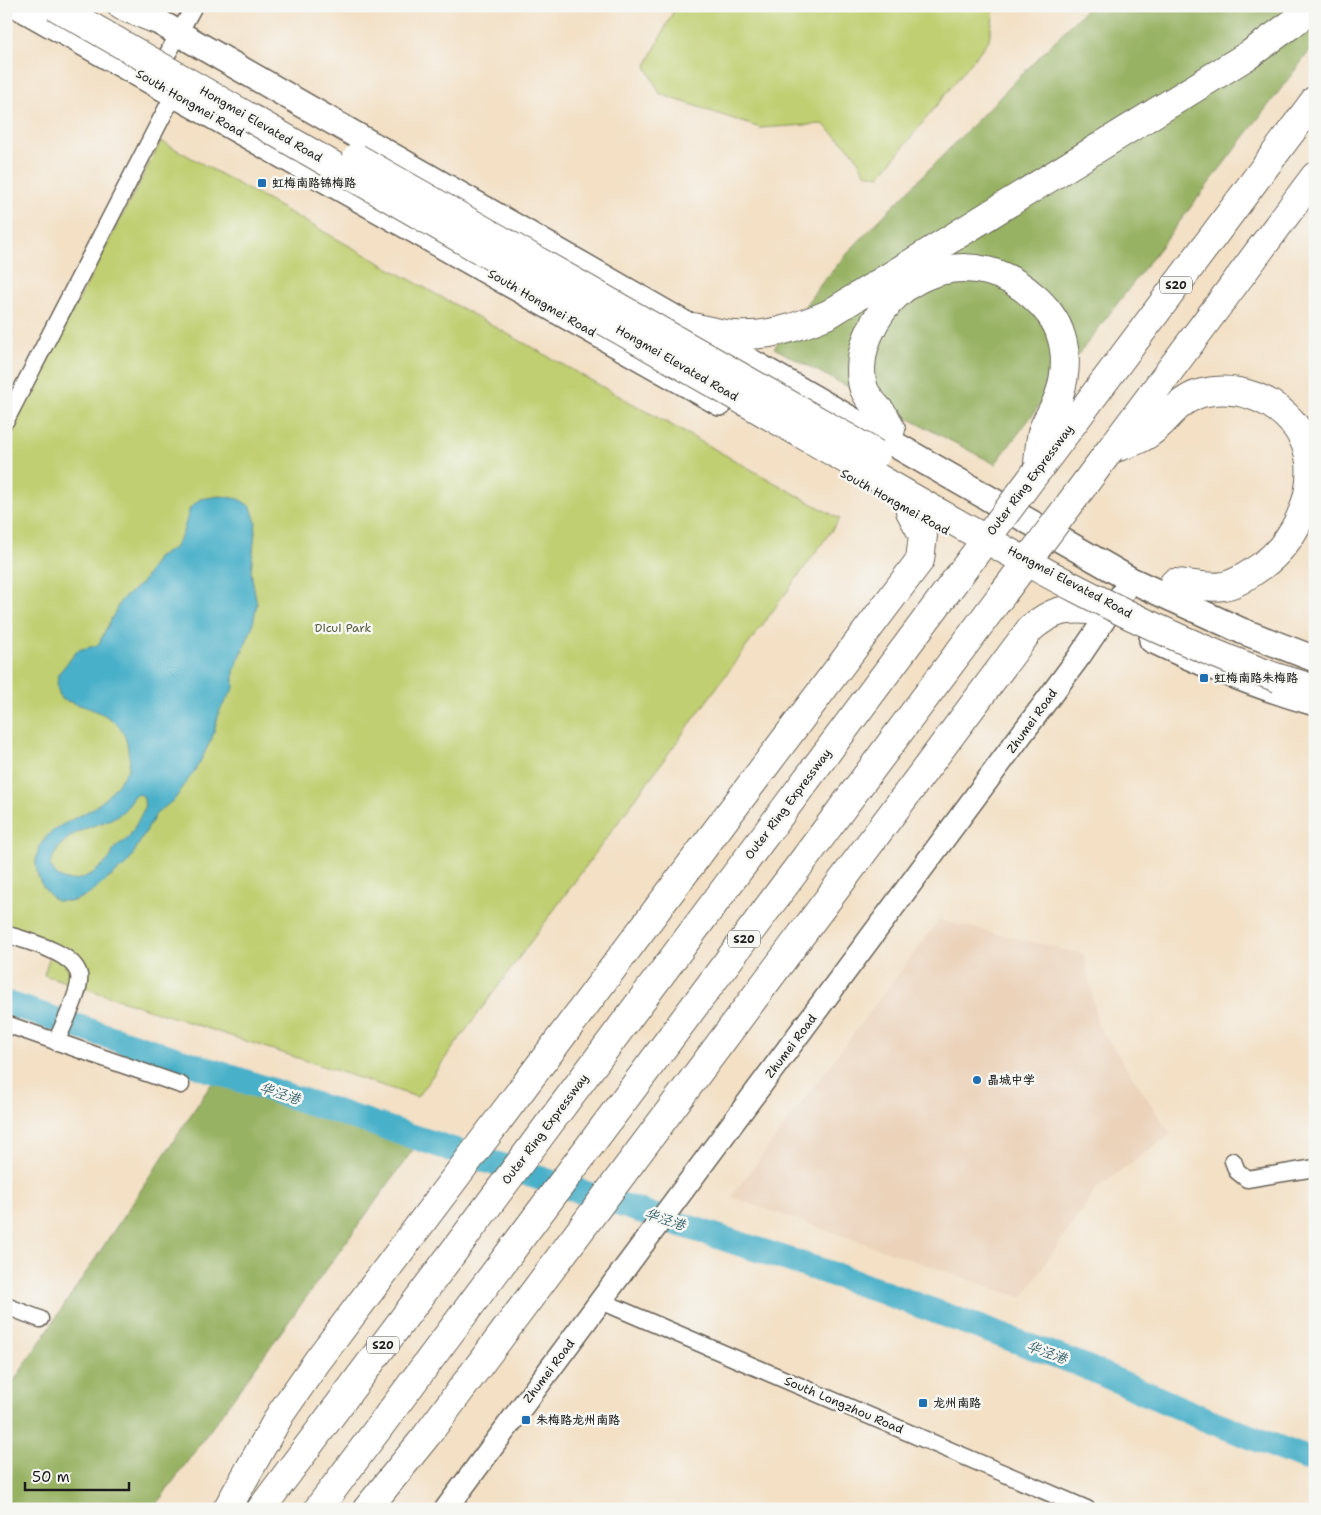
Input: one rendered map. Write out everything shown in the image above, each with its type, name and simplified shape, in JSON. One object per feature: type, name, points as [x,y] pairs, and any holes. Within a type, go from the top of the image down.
[{"type":"highway","points":[[36,6],[484,262],[698,391]]},
{"type":"highway","name":"Hongmei Elevated Road","points":[[55,6],[698,375],[1085,593],[1241,665],[1315,690]]},
{"type":"highway","name":"Hongmei Elevated Road","points":[[93,6],[1092,578],[1218,638],[1315,674]]},
{"type":"highway","points":[[122,6],[155,19]]},
{"type":"highway","points":[[693,327],[733,335],[764,335],[794,329],[829,314],[1250,54],[1315,7]]},
{"type":"highway","name":"Outer Ring Expressway","points":[[260,1509],[1315,100]]},
{"type":"highway","name":"S20","points":[[318,1509],[1315,176]]},
{"type":"highway","points":[[891,429],[883,414],[872,404],[864,388],[861,370],[864,346],[877,316],[897,292],[929,273],[960,267],[994,272],[1022,286],[1045,306],[1062,336],[1066,368],[1058,400],[1042,432],[1037,471]]},
{"type":"highway","points":[[1110,450],[1151,432],[1173,409],[1200,393],[1231,389],[1259,396],[1281,411],[1300,433],[1310,462],[1308,496],[1294,532],[1273,557],[1246,577],[1224,586],[1202,587],[1188,583],[1174,583]]},
{"type":"highway","points":[[227,1509],[265,1440],[299,1386],[920,560],[922,535],[910,511]]},
{"type":"highway","points":[[367,1509],[427,1435],[1031,628],[1048,615],[1068,608],[1097,614]]},
{"type":"main road","name":"South Hongmei Road","points":[[18,6],[910,511],[1097,614],[1207,666],[1274,691],[1315,703]]},
{"type":"main road","points":[[131,6],[1131,580],[1242,631],[1315,658]]},
{"type":"main road","points":[[732,350],[748,352],[770,362],[1131,563],[1315,644]]},
{"type":"street","points":[[6,420],[163,88],[180,33],[194,6]]},
{"type":"street","name":"Zhumei Road","points":[[446,1509],[602,1302],[1079,657],[1097,614],[1131,580]]},
{"type":"street","points":[[6,934],[58,953],[73,964],[79,976],[75,994],[56,1042]]},
{"type":"street","points":[[6,1024],[181,1085]]},
{"type":"street","points":[[1233,1161],[1237,1171],[1247,1179],[1315,1168]]},
{"type":"street","name":"South Longzhou Road","points":[[602,1302],[1087,1509]]},
{"type":"street","points":[[6,1306],[40,1319]]},
{"type":"shaded area","name":"晶城中学","points":[[939,920],[1084,954],[1098,1025],[1171,1134],[1096,1189],[1022,1298],[731,1197]]},
{"type":"green space","points":[[676,6],[995,6],[989,40],[880,176],[865,173],[853,152],[823,124],[760,128],[660,94],[646,66]]},
{"type":"green space","points":[[1089,6],[1315,6],[1315,44],[995,464],[774,348],[821,284],[854,246]]},
{"type":"green space","name":"Dicui Park","points":[[161,141],[840,519],[417,1097],[44,975],[52,948],[6,931],[6,440]]},
{"type":"green space","points":[[214,1080],[420,1140],[153,1509],[6,1509],[6,1393]]},
{"type":"water","points":[[220,496],[239,499],[251,507],[256,522],[251,572],[257,604],[252,628],[234,671],[234,688],[220,710],[212,738],[199,764],[175,799],[156,814],[128,863],[88,895],[73,901],[56,901],[44,889],[37,874],[36,862],[42,843],[47,836],[63,824],[90,810],[103,800],[129,767],[129,754],[120,728],[113,721],[94,710],[61,699],[57,687],[58,674],[78,650],[98,645],[121,600],[142,583],[157,558],[174,548],[182,535],[190,508],[200,499]],"holes":[[[140,794],[144,798],[144,809],[131,834],[116,847],[110,858],[103,865],[87,876],[78,879],[62,879],[55,874],[50,865],[58,849],[68,838],[117,816],[126,808],[133,796]]]},
{"type":"waterway","name":"华泾港","points":[[6,1003],[844,1278],[1079,1364],[1205,1419],[1305,1458],[1315,1458]]},
{"type":"place","name":"虹梅南路锦梅路","points":[[262,183]]},
{"type":"place","name":"虹梅南路朱梅路","points":[[1204,678]]},
{"type":"place","name":"晶城中学","points":[[977,1080]]},
{"type":"place","name":"龙州南路","points":[[923,1403]]},
{"type":"place","name":"朱梅路龙州南路","points":[[526,1420]]}]
